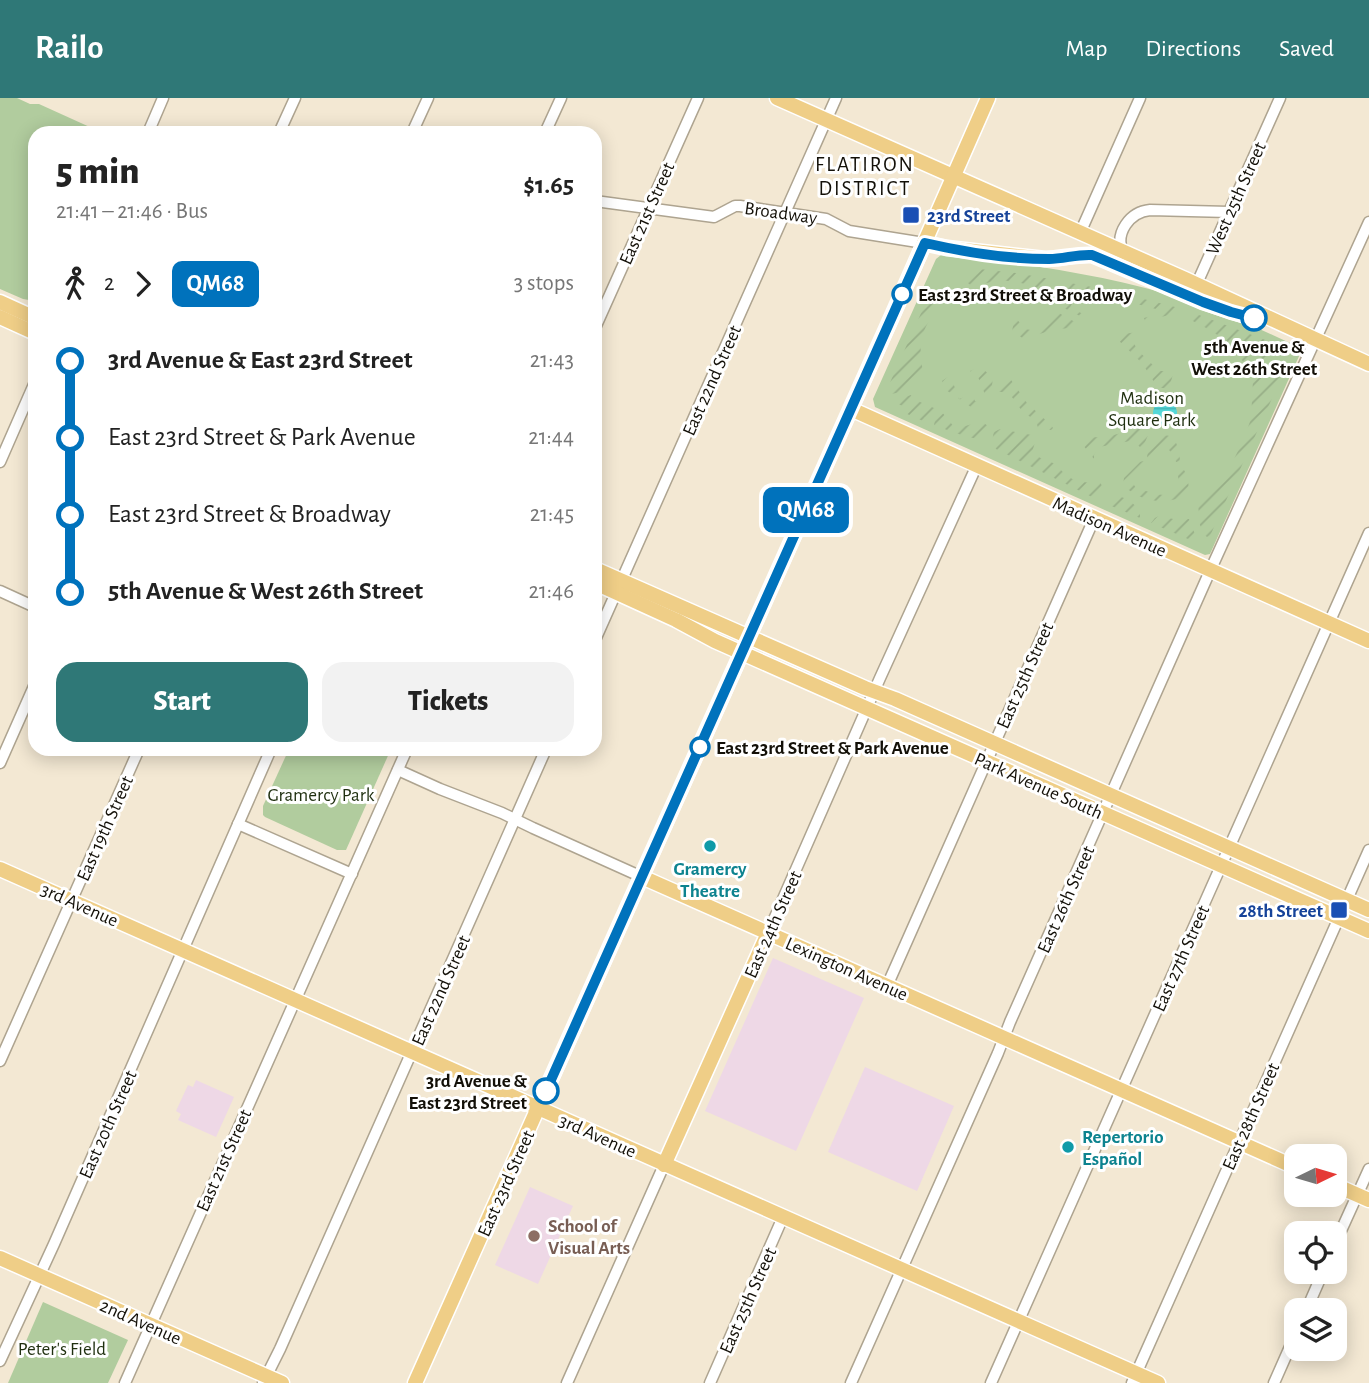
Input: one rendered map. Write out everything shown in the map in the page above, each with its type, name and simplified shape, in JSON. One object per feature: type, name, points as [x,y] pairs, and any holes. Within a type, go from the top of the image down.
[{"type":"main road","points":[[777,98],[1080,233],[1194,291]]},
{"type":"main road","name":"East 23rd Street","points":[[415,1383],[988,98]]},
{"type":"main road","points":[[925,243],[1023,258],[1052,259],[1092,255],[1281,324],[1369,364]]},
{"type":"main road","points":[[0,302],[28,315]]},
{"type":"main road","points":[[0,317],[28,330]]},
{"type":"main road","name":"Madison Avenue","points":[[851,409],[1369,641]]},
{"type":"main road","name":"Park Avenue South","points":[[602,574],[619,587],[715,641],[1369,931]]},
{"type":"main road","name":"Park Avenue South","points":[[602,584],[619,587],[749,637],[1369,909]]},
{"type":"main road","name":"3rd Avenue","points":[[0,869],[1019,1321],[1134,1378],[1158,1383]]},
{"type":"main road","name":"Lexington Avenue","points":[[642,877],[1284,1162]]},
{"type":"main road","name":"East 24th Street","points":[[664,1164],[768,933]]},
{"type":"main road","name":"2nd Avenue","points":[[0,1258],[151,1325],[265,1380],[282,1383]]},
{"type":"street","points":[[151,126],[163,98]]},
{"type":"street","points":[[282,126],[295,98]]},
{"type":"street","points":[[415,126],[428,98]]},
{"type":"street","points":[[548,126],[561,98]]},
{"type":"street","name":"East 21st Street","points":[[602,312],[698,98]]},
{"type":"street","name":"East 22nd Street","points":[[602,625],[836,98]]},
{"type":"street","points":[[1080,233],[1140,98]]},
{"type":"street","name":"West 25th Street","points":[[1194,291],[1280,98]]},
{"type":"street","name":"Broadway","points":[[602,202],[714,217],[735,206],[786,212],[826,219],[849,231],[925,243]]},
{"type":"street","points":[[1123,253],[1120,242],[1123,231],[1129,220],[1139,212],[1229,212]]},
{"type":"street","name":"East 26th Street","points":[[851,1383],[1210,571],[1369,222]]},
{"type":"street","points":[[0,462],[28,398]]},
{"type":"street","name":"East 24th Street","points":[[768,933],[977,465]]},
{"type":"street","name":"East 25th Street","points":[[887,986],[1094,519]]},
{"type":"street","name":"East 27th Street","points":[[991,1383],[1369,533]]},
{"type":"street","points":[[0,591],[28,604]]},
{"type":"street","points":[[0,763],[28,700]]},
{"type":"street","name":"East 19th Street","points":[[0,1061],[136,756]]},
{"type":"street","name":"East 20th Street","points":[[0,1361],[268,756]]},
{"type":"street","name":"East 21st Street","points":[[125,1383],[404,756]]},
{"type":"street","name":"East 22nd Street","points":[[265,1380],[544,756]]},
{"type":"street","name":"Lexington Avenue","points":[[397,770],[642,877]]},
{"type":"street","points":[[238,824],[352,874]]},
{"type":"street","name":"East 28th Street","points":[[1134,1378],[1369,850]]},
{"type":"street","name":"East 24th Street","points":[[567,1383],[664,1164]]},
{"type":"street","points":[[1347,1224],[1363,1198],[1369,1169]]},
{"type":"street","name":"East 25th Street","points":[[710,1383],[783,1217]]},
{"type":"street","points":[[1274,1383],[1284,1360]]},
{"type":"shaded area","points":[[773,958],[864,998],[796,1151],[705,1111]]},
{"type":"shaded area","points":[[865,1067],[954,1106],[917,1191],[828,1152]]},
{"type":"shaded area","points":[[196,1080],[234,1097],[216,1137],[178,1120],[181,1114],[176,1111],[188,1085],[193,1087]]},
{"type":"shaded area","name":"School of Visual Arts","points":[[530,1187],[573,1206],[538,1284],[495,1265]]},
{"type":"green space","points":[[0,98],[17,98],[30,104],[39,104],[88,126],[28,126],[28,300],[0,289]]},
{"type":"green space","name":"Madison Square Park","points":[[941,255],[1066,271],[1158,291],[1216,310],[1300,349],[1210,554],[1205,555],[875,407],[873,399],[936,259]]},
{"type":"green space","points":[[970,268],[1050,279],[1044,290],[1010,281],[972,285],[966,279]]},
{"type":"green space","points":[[1070,283],[1179,308],[1180,311],[1145,321],[1144,318],[1160,313],[1160,310],[1079,289],[1071,306],[1083,314],[1082,317],[1061,304]]},
{"type":"green space","points":[[937,287],[942,290],[946,299],[924,331],[921,347],[922,379],[907,390],[888,394],[886,391],[930,293]]},
{"type":"green space","points":[[1057,312],[1075,322],[1077,327],[1052,330],[1024,339],[1012,331],[1015,317],[1025,329],[1031,330],[1052,320]]},
{"type":"green space","points":[[1191,312],[1279,345],[1282,351],[1260,364],[1245,364],[1228,342],[1189,319],[1187,315]]},
{"type":"green space","points":[[1137,332],[1133,341],[1142,354],[1159,371],[1174,371],[1169,388],[1158,388],[1142,363],[1115,337]]},
{"type":"green space","points":[[1285,360],[1288,363],[1210,536],[1207,537],[1200,525],[1199,498],[1232,463],[1242,443],[1251,419],[1253,380]]},
{"type":"green space","points":[[982,368],[993,378],[988,401],[981,400],[986,397],[978,377],[973,378],[970,371]]},
{"type":"green space","points":[[951,377],[959,399],[946,390],[942,381]]},
{"type":"green space","points":[[1009,377],[1027,403],[1051,425],[1051,430],[1038,428],[1036,421],[1022,411],[1009,393],[998,392],[1000,378]]},
{"type":"green space","points":[[972,394],[978,403],[971,407],[959,399]]},
{"type":"green space","points":[[911,395],[913,399],[941,411],[955,428],[981,421],[988,426],[984,437],[974,438],[960,434],[934,425],[935,420],[925,417],[923,421],[905,413],[907,408],[896,403],[893,408],[889,406],[889,402]]},
{"type":"green space","points":[[1142,426],[1149,433],[1142,449],[1130,441],[1099,447],[1094,459],[1079,440],[1114,435]]},
{"type":"green space","points":[[1000,429],[1037,436],[1033,449],[1037,455],[1055,464],[1075,480],[1087,483],[1099,480],[1103,488],[1101,496],[1092,497],[996,449],[993,434]]},
{"type":"green space","points":[[1158,435],[1175,440],[1180,461],[1176,462],[1174,455],[1166,447],[1154,452],[1149,459],[1147,457]]},
{"type":"green space","points":[[1143,461],[1146,463],[1134,480],[1136,488],[1149,494],[1166,495],[1176,492],[1179,485],[1177,466],[1180,466],[1187,478],[1188,493],[1172,500],[1154,501],[1130,491],[1123,485],[1124,478]]},
{"type":"green space","points":[[1112,495],[1131,502],[1138,508],[1140,518],[1109,505],[1108,499]]},
{"type":"green space","points":[[1159,516],[1189,519],[1198,542],[1151,523]]},
{"type":"green space","name":"Gramercy Park","points":[[286,756],[388,756],[346,850],[337,850],[265,817],[263,806]]},
{"type":"green space","name":"Peter's Field","points":[[43,1302],[128,1340],[108,1383],[8,1383]]},
{"type":"water","points":[[1165,401],[1173,405],[1177,413],[1173,421],[1165,425],[1157,421],[1153,413],[1157,405]]},
{"type":"bus line","name":"QM68","points":[[546,1091],[925,243],[1023,258],[1052,259],[1092,255],[1203,302],[1254,318]]},
{"type":"place","name":"23rd Street","points":[[911,215]]},
{"type":"place","name":"East 23rd Street & Broadway","points":[[902,294]]},
{"type":"place","name":"5th Avenue & West 26th Street","points":[[1254,318]]},
{"type":"place","name":"East 23rd Street & Park Avenue","points":[[700,747]]},
{"type":"place","name":"Gramercy Theatre","points":[[710,846]]},
{"type":"place","name":"28th Street","points":[[1339,910]]},
{"type":"place","name":"3rd Avenue & East 23rd Street","points":[[546,1091]]},
{"type":"place","name":"Repertorio Español","points":[[1068,1147]]},
{"type":"place","name":"School of Visual Arts","points":[[534,1236]]},
{"type":"district","name":"FLATIRON DISTRICT","points":[[865,176]]}]
